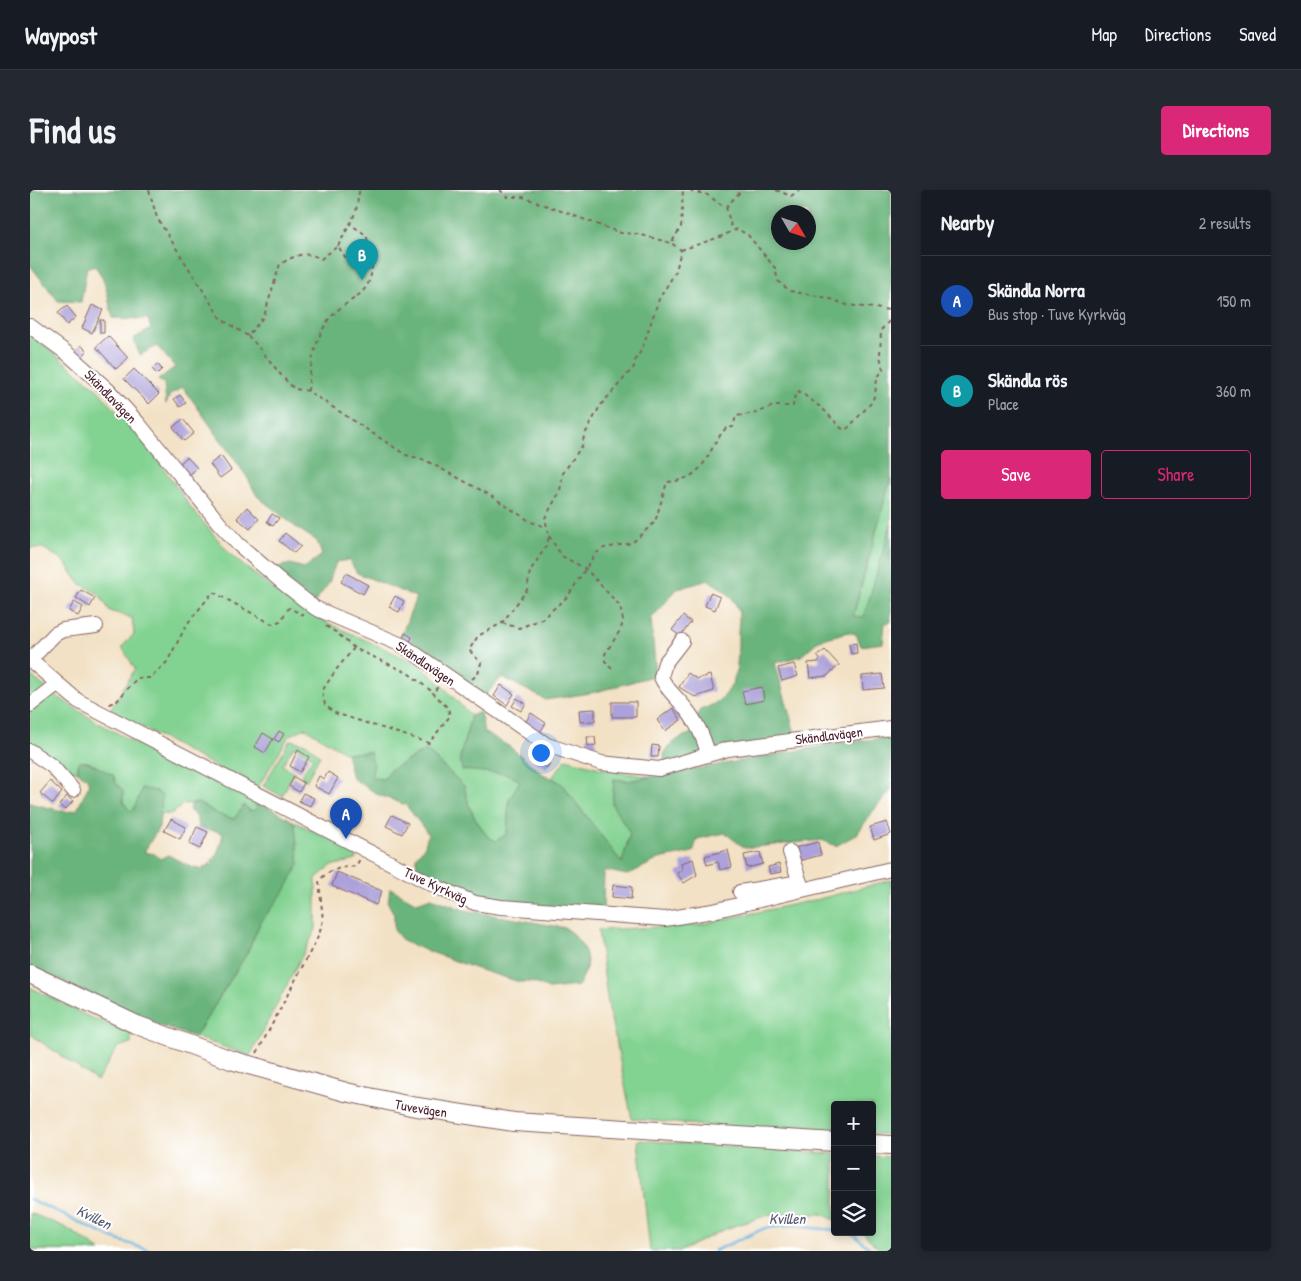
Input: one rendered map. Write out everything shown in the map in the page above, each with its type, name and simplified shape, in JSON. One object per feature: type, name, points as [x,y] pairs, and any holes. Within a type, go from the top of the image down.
[{"type":"main road","name":"Tuvevägen","points":[[30,974],[137,1024],[250,1066],[346,1092],[411,1106],[514,1122],[831,1142]]},
{"type":"main road","points":[[876,1144],[891,1145]]},
{"type":"street","name":"Skändlavägen","points":[[30,326],[68,354],[108,390],[138,423],[238,544],[283,583],[315,608],[404,646],[538,739],[572,755],[615,765],[659,769],[708,754],[773,742],[891,728]]},
{"type":"street","points":[[30,660],[54,634],[63,630],[96,626]]},
{"type":"street","points":[[682,641],[665,663],[661,677],[670,691],[688,711],[702,733],[708,754]]},
{"type":"street","name":"Tuve Kyrkväg","points":[[30,660],[78,700],[101,713],[460,898],[514,908],[665,919],[702,914],[801,886],[891,869]]},
{"type":"street","points":[[30,705],[57,684]]},
{"type":"street","points":[[30,752],[52,766],[73,790]]},
{"type":"street","points":[[740,892],[801,886],[790,852]]},
{"type":"path","points":[[149,190],[157,218],[221,319],[259,345],[287,381],[296,388],[308,391],[406,455],[425,460],[488,494],[531,522],[546,527]]},
{"type":"path","points":[[248,336],[264,316],[280,264],[297,255],[313,254],[321,259],[338,246],[356,211],[359,192],[362,190]]},
{"type":"path","points":[[500,190],[507,197],[523,196],[622,233],[638,234],[672,242],[681,250]]},
{"type":"path","points":[[672,242],[681,227],[683,190]]},
{"type":"path","points":[[690,190],[697,194],[707,194],[726,207],[732,230]]},
{"type":"path","points":[[726,207],[742,190]]},
{"type":"path","points":[[776,190],[791,196],[800,190]]},
{"type":"path","points":[[350,224],[366,235],[371,250],[365,262]]},
{"type":"path","points":[[681,250],[737,229],[748,235],[775,268],[778,281],[790,291],[828,298],[847,305],[891,310]]},
{"type":"path","points":[[308,391],[310,368],[329,319],[340,309],[361,296],[371,278],[372,267],[365,262],[347,260],[338,246]]},
{"type":"path","points":[[612,668],[605,661],[605,654],[621,628],[622,614],[620,606],[586,569],[562,556],[549,536],[546,527],[548,510],[560,491],[563,473],[582,446],[590,422],[600,406],[634,367],[660,299],[676,271],[681,250]]},
{"type":"path","points":[[502,623],[519,628],[542,619],[568,596],[595,554],[604,548],[632,544],[655,522],[663,490],[668,482],[682,481],[692,476],[708,459],[720,435],[726,428],[733,427],[736,416],[757,413],[773,406],[793,406],[794,398],[800,391],[823,409],[841,428],[845,430],[848,428],[872,402],[877,379],[883,369],[880,356],[882,330],[891,319]]},
{"type":"path","points":[[469,680],[474,679],[481,667],[480,659],[469,650],[472,644],[478,636],[502,623],[527,590],[530,571],[546,545],[549,536]]},
{"type":"path","points":[[101,713],[104,705],[117,701],[137,678],[150,678],[167,662],[187,624],[213,592],[272,624],[280,622],[289,608],[309,617]]},
{"type":"path","points":[[323,624],[354,648],[408,672],[448,708],[450,716],[429,743],[335,713],[325,705],[322,690],[354,648]]},
{"type":"path","points":[[430,690],[440,686],[445,674]]},
{"type":"path","points":[[250,1066],[319,935],[323,920],[319,881],[325,874],[334,869],[356,866],[364,849]]},
{"type":"green space","points":[[30,190],[891,190],[891,477],[853,616],[864,617],[891,524],[891,622],[885,623],[883,643],[861,646],[856,634],[848,632],[819,640],[801,656],[775,663],[796,737],[665,763],[664,754],[671,745],[688,734],[700,731],[695,720],[700,710],[722,698],[734,680],[738,659],[739,613],[735,602],[729,595],[709,580],[677,589],[651,619],[656,675],[596,692],[546,700],[502,677],[483,698],[424,650],[400,639],[416,597],[357,573],[349,560],[336,562],[329,583],[314,603],[270,569],[290,564],[304,568],[322,555],[317,541],[297,528],[257,496],[247,477],[183,387],[170,395],[166,404],[164,383],[158,380],[175,367],[157,346],[140,355],[133,339],[151,329],[148,319],[113,318],[105,284],[95,266],[87,267],[81,302],[58,301],[30,265]]},
{"type":"green space","points":[[30,334],[95,387],[151,450],[191,508],[233,557],[288,601],[317,618],[418,664],[440,683],[471,716],[460,757],[462,770],[508,774],[520,781],[509,800],[507,834],[496,841],[488,837],[469,806],[464,786],[426,750],[390,770],[384,779],[371,778],[370,752],[346,753],[305,728],[289,736],[257,789],[110,710],[135,669],[122,647],[134,634],[132,618],[110,611],[99,594],[79,583],[64,561],[43,548],[30,548]]},
{"type":"green space","points":[[891,477],[891,524],[864,617],[853,617]]},
{"type":"green space","points":[[30,675],[55,695],[109,729],[226,788],[254,803],[258,808],[251,812],[244,805],[234,819],[218,814],[198,803],[183,804],[170,814],[159,813],[162,804],[134,809],[131,813],[123,802],[123,791],[116,783],[113,775],[88,762],[78,765],[78,772],[59,768],[30,749]]},
{"type":"green space","points":[[480,712],[484,732],[510,747],[543,774],[561,783],[622,863],[630,833],[612,804],[614,779],[628,781],[829,745],[891,737],[891,790],[857,834],[836,846],[822,840],[745,848],[725,833],[697,839],[693,852],[659,859],[627,875],[604,870],[603,911],[554,909],[470,896],[418,872],[416,857],[425,846],[428,834],[406,805],[379,795],[352,778],[346,753],[370,752],[374,765],[371,778],[384,779],[390,770],[426,750],[464,786],[469,806],[476,820],[488,837],[496,841],[507,834],[509,800],[520,781],[508,774],[462,770],[460,757],[471,716]]},
{"type":"green space","points":[[290,740],[307,744],[320,756],[306,781],[301,776],[313,757],[294,746],[282,765],[294,772],[282,796],[263,786]]},
{"type":"green space","points":[[566,759],[611,771],[653,777],[628,781],[614,779],[612,804],[630,833],[622,863],[561,783],[552,778]]},
{"type":"green space","points":[[80,761],[88,762],[113,775],[116,783],[123,791],[123,802],[131,812],[142,788],[156,791],[162,796],[159,827],[144,852],[155,854],[160,859],[168,855],[191,867],[201,869],[206,867],[217,854],[223,834],[199,827],[196,816],[189,810],[191,804],[198,803],[218,814],[234,819],[244,805],[249,811],[256,810],[257,808],[254,803],[271,808],[293,821],[295,825],[299,864],[286,889],[260,923],[247,953],[195,1037],[139,1019],[30,966],[30,802],[67,812],[77,810],[89,785],[87,778],[78,772]]},
{"type":"green space","points":[[293,821],[357,852],[356,860],[331,866],[316,878],[316,929],[250,1056],[195,1037],[247,953],[260,923],[286,889],[295,825]]},
{"type":"green space","points":[[891,880],[891,1134],[876,1134],[876,1101],[831,1101],[831,1132],[730,1128],[632,1119],[608,1004],[598,930],[698,925],[819,899]]},
{"type":"green space","points":[[390,888],[417,903],[431,898],[465,910],[566,928],[579,941],[586,954],[586,969],[583,977],[578,986],[549,989],[532,982],[520,982],[477,969],[404,942],[394,930],[394,914],[388,903]]},
{"type":"green space","points":[[30,987],[85,1015],[131,1033],[131,1043],[118,1047],[97,1081],[30,1034]]},
{"type":"green space","points":[[638,1140],[831,1154],[831,1218],[822,1214],[771,1214],[725,1229],[681,1251],[650,1251]]},
{"type":"green space","points":[[876,1156],[891,1157],[891,1251],[881,1251],[866,1236],[876,1236]]},
{"type":"green space","points":[[30,1213],[65,1227],[101,1251],[30,1250]]},
{"type":"building","points":[[92,305],[103,310],[92,333],[82,328]]},
{"type":"building","points":[[67,306],[76,317],[67,325],[58,313]]},
{"type":"building","points":[[100,320],[104,320],[104,333],[100,333]]},
{"type":"building","points":[[108,336],[128,358],[116,369],[96,347]]},
{"type":"building","points":[[81,345],[87,351],[82,357],[75,352]]},
{"type":"building","points":[[157,364],[162,369],[157,374],[152,369]]},
{"type":"building","points":[[134,369],[159,394],[149,404],[124,379]]},
{"type":"building","points":[[180,395],[186,403],[180,407],[174,399]]},
{"type":"building","points":[[183,419],[194,433],[184,441],[173,427]]},
{"type":"building","points":[[221,456],[231,470],[220,478],[210,464]]},
{"type":"building","points":[[187,457],[197,468],[188,476],[178,465]]},
{"type":"building","points":[[247,507],[259,519],[250,529],[237,518]]},
{"type":"building","points":[[272,514],[279,518],[273,526],[267,522]]},
{"type":"building","points":[[285,533],[301,546],[294,553],[279,541]]},
{"type":"building","points":[[346,573],[368,585],[363,594],[341,582]]},
{"type":"building","points":[[81,590],[95,598],[90,607],[76,598]]},
{"type":"building","points":[[710,593],[720,597],[715,610],[705,606]]},
{"type":"building","points":[[395,596],[404,601],[399,612],[389,607]]},
{"type":"building","points":[[74,602],[83,607],[78,616],[69,611]]},
{"type":"building","points":[[683,616],[691,622],[680,636],[672,630]]},
{"type":"building","points":[[405,633],[412,637],[409,644],[402,640]]},
{"type":"building","points":[[856,643],[857,653],[851,654],[849,644]]},
{"type":"building","points":[[825,650],[839,665],[827,676],[810,678],[808,663],[818,662],[820,659],[817,656]]},
{"type":"building","points":[[794,664],[798,676],[782,681],[778,668]]},
{"type":"building","points":[[688,673],[697,679],[710,675],[714,691],[695,697],[679,687]]},
{"type":"building","points":[[882,674],[884,688],[863,690],[862,676]]},
{"type":"building","points":[[501,685],[514,694],[507,705],[494,696]]},
{"type":"building","points":[[762,687],[764,700],[745,704],[742,691]]},
{"type":"building","points":[[517,698],[526,704],[521,711],[512,706]]},
{"type":"building","points":[[612,702],[636,702],[636,717],[612,717]]},
{"type":"building","points":[[673,708],[681,720],[665,731],[657,720]]},
{"type":"building","points":[[595,709],[595,721],[580,722],[579,710]]},
{"type":"building","points":[[531,713],[546,723],[540,732],[525,723]]},
{"type":"building","points":[[279,731],[284,734],[279,742],[274,739]]},
{"type":"building","points":[[263,733],[273,739],[265,753],[255,747]]},
{"type":"building","points":[[587,737],[595,737],[596,745],[588,746]]},
{"type":"building","points":[[652,745],[659,746],[658,757],[651,757]]},
{"type":"building","points":[[538,749],[553,758],[547,768],[532,760]]},
{"type":"building","points":[[298,750],[309,757],[300,772],[290,766]]},
{"type":"building","points":[[328,772],[338,778],[329,794],[314,786],[319,776],[324,779]]},
{"type":"building","points":[[294,777],[304,783],[299,792],[289,786]]},
{"type":"building","points":[[50,781],[62,792],[53,804],[40,793]]},
{"type":"building","points":[[303,793],[314,798],[310,806],[299,801]]},
{"type":"building","points":[[67,796],[73,801],[65,810],[59,805]]},
{"type":"building","points":[[392,815],[408,823],[402,834],[386,826]]},
{"type":"building","points":[[171,819],[186,827],[180,839],[164,831]]},
{"type":"building","points":[[887,822],[891,834],[874,840],[870,827]]},
{"type":"building","points":[[197,827],[208,832],[200,849],[189,844]]},
{"type":"building","points":[[818,842],[821,855],[798,861],[794,848]]},
{"type":"building","points":[[728,850],[732,867],[720,870],[718,862],[707,865],[705,856]]},
{"type":"building","points":[[760,852],[763,864],[747,868],[744,855]]},
{"type":"building","points":[[693,859],[697,875],[684,883],[677,873],[682,870],[681,863]]},
{"type":"building","points":[[779,864],[781,872],[770,874],[768,867]]},
{"type":"building","points":[[337,872],[382,891],[376,905],[332,886]]},
{"type":"building","points":[[613,885],[632,887],[631,899],[612,897]]},
{"type":"waterway","name":"Kvillen","points":[[30,1199],[112,1238],[151,1251]]},
{"type":"waterway","name":"Kvillen","points":[[714,1251],[765,1228],[791,1226],[831,1230]]},
{"type":"waterway","name":"Kvillen","points":[[855,1236],[873,1251]]},
{"type":"place","name":"Skändla rös","points":[[362,280]]},
{"type":"place","name":"Skändla Norra","points":[[346,839]]}]
